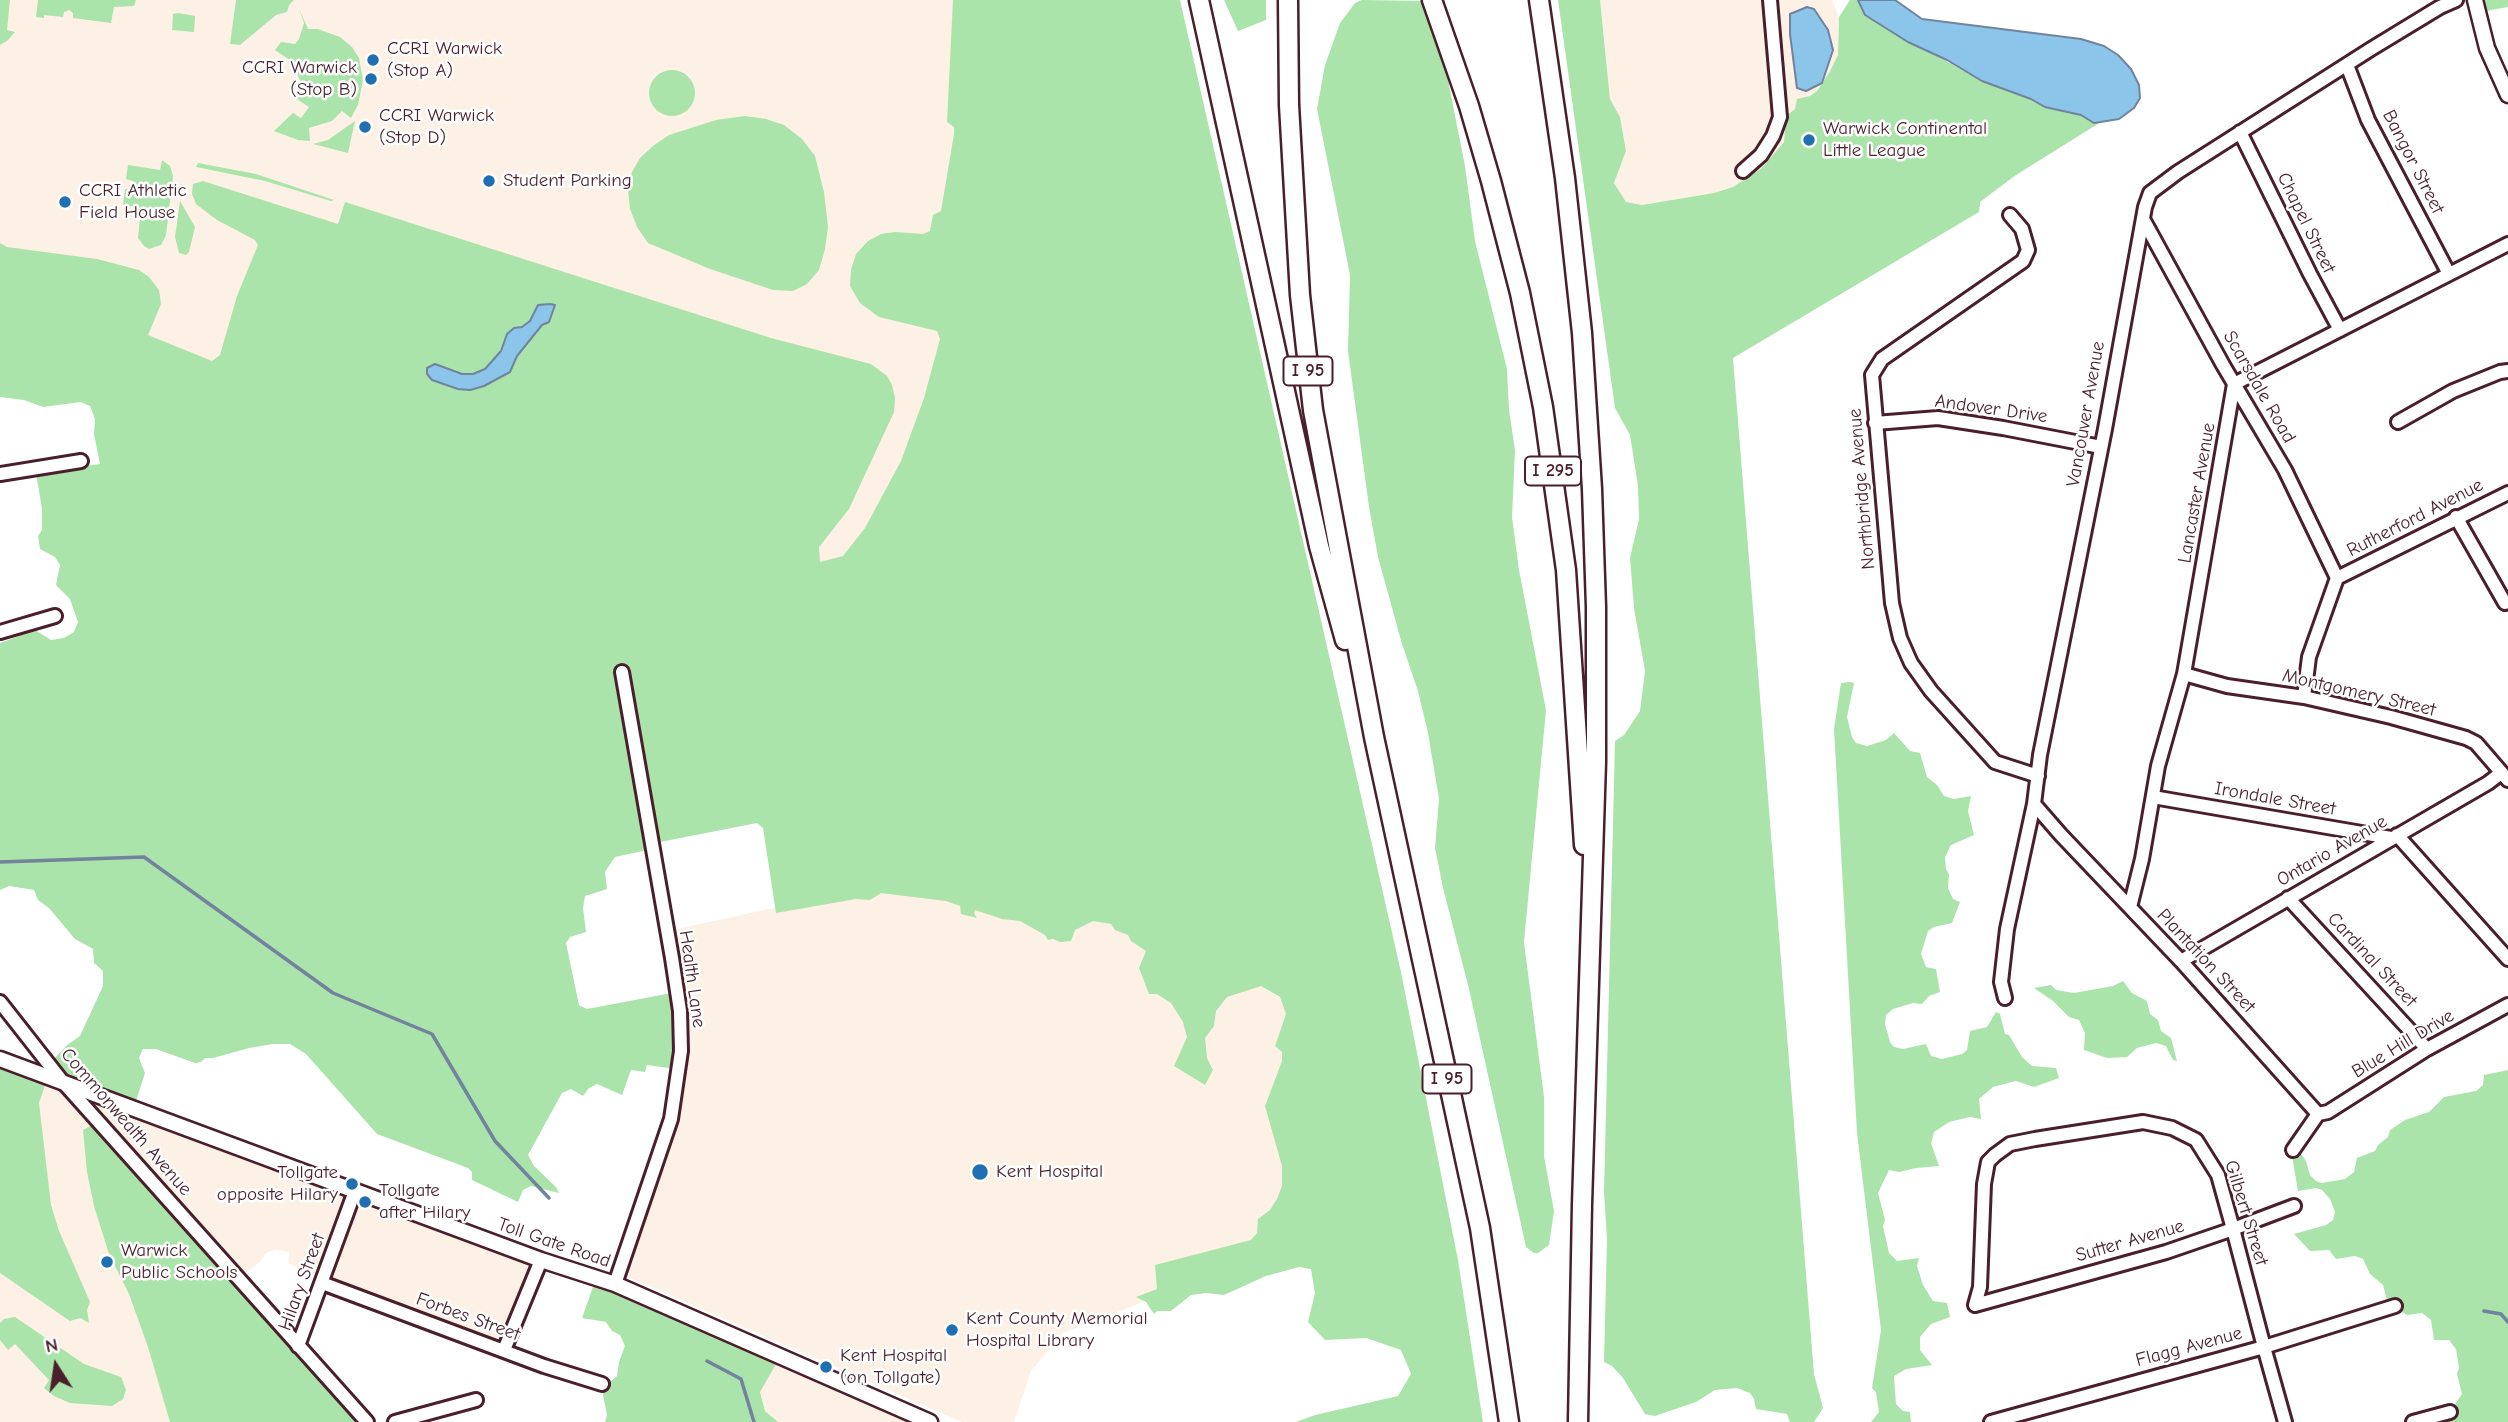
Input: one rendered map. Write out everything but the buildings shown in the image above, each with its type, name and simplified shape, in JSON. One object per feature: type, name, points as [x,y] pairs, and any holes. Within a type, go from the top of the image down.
[{"type":"highway","points":[[1199,0],[1319,546],[1374,737]]},
{"type":"highway","name":"I 95","points":[[1288,0],[1289,105],[1300,295],[1308,372],[1326,487],[1374,737],[1480,1228],[1510,1422]]},
{"type":"highway","name":"I 295","points":[[1432,0],[1469,106],[1494,193],[1520,293],[1543,407],[1558,506],[1569,608],[1590,957]]},
{"type":"highway","points":[[1539,0],[1570,216],[1582,333],[1590,450],[1597,685],[1581,1204],[1578,1422]]},
{"type":"main road","points":[[2475,0],[2487,48],[2507,90]]},
{"type":"main road","name":"Toll Gate Road","points":[[0,1059],[541,1260],[615,1284],[930,1422]]},
{"type":"street","points":[[1743,170],[1761,155],[1773,136],[1780,117],[1770,0]]},
{"type":"street","name":"Vancouver Avenue","points":[[2005,998],[2001,982],[2007,929],[2034,804],[2040,755],[2150,193],[2240,132],[2440,7],[2456,0]]},
{"type":"street","name":"Bangor Street","points":[[2347,65],[2368,120],[2449,274]]},
{"type":"street","name":"Chapel Street","points":[[2240,132],[2340,330]]},
{"type":"street","name":"Northbridge Avenue","points":[[2010,215],[2022,229],[2028,250],[2023,261],[1882,359],[1871,375],[1892,603],[1900,638],[1911,663],[1957,722],[1995,762],[2038,776]]},
{"type":"street","name":"Scarsdale Road","points":[[2143,219],[2285,470],[2337,578]]},
{"type":"street","points":[[2234,384],[2508,244]]},
{"type":"street","points":[[2398,422],[2453,391],[2508,371]]},
{"type":"street","name":"Lancaster Avenue","points":[[2130,907],[2158,766],[2184,674],[2234,384]]},
{"type":"street","name":"Andover Drive","points":[[1875,423],[1938,418],[2101,447]]},
{"type":"street","points":[[0,474],[81,461]]},
{"type":"street","name":"Rutherford Avenue","points":[[2304,697],[2309,657],[2337,578],[2508,492]]},
{"type":"street","points":[[2456,517],[2505,603]]},
{"type":"street","points":[[0,632],[55,616]]},
{"type":"street","name":"Health Lane","points":[[615,1284],[671,1119],[681,1051],[680,1011],[674,971],[622,672]]},
{"type":"street","name":"Montgomery Street","points":[[2184,674],[2227,686],[2304,697],[2466,738],[2476,743],[2504,777]]},
{"type":"street","name":"Ontario Avenue","points":[[2181,961],[2394,837],[2504,777]]},
{"type":"street","name":"Irondale Street","points":[[2153,797],[2394,837]]},
{"type":"street","name":"Plantation Street","points":[[2034,804],[2181,961],[2318,1114]]},
{"type":"street","points":[[2394,837],[2508,959]]},
{"type":"street","name":"Cardinal Street","points":[[2288,898],[2427,1049]]},
{"type":"street","name":"Commonwealth Avenue","points":[[0,1002],[62,1081],[367,1422]]},
{"type":"street","name":"Blue Hill Drive","points":[[2318,1114],[2328,1112],[2427,1049],[2508,1005]]},
{"type":"street","points":[[2293,1150],[2318,1114]]},
{"type":"street","name":"Gilbert Street","points":[[1975,1305],[1980,1287],[1984,1184],[1988,1163],[1994,1155],[2010,1144],[2144,1122],[2172,1128],[2196,1140],[2218,1175],[2285,1422]]},
{"type":"street","name":"Hilary Street","points":[[298,1346],[355,1191]]},
{"type":"street","name":"Sutter Avenue","points":[[1975,1305],[2166,1252],[2294,1206]]},
{"type":"street","points":[[504,1350],[541,1260]]},
{"type":"street","name":"Forbes Street","points":[[322,1283],[568,1375],[602,1384]]},
{"type":"street","name":"Flagg Avenue","points":[[1991,1422],[2264,1347],[2395,1306]]},
{"type":"street","points":[[395,1422],[476,1400]]},
{"type":"street","points":[[2413,1422],[2449,1412]]},
{"type":"shaded area","points":[[0,0],[961,0],[953,389],[819,605],[0,781],[356,665],[0,280]]},
{"type":"shaded area","points":[[1600,0],[1832,0],[1839,17],[1838,55],[1817,91],[1786,116],[1783,149],[1764,169],[1733,187],[1714,193],[1642,205],[1626,202],[1614,183],[1626,151],[1620,117],[1610,99]]},
{"type":"shaded area","name":"Kent Hospital","points":[[892,882],[1045,894],[1255,981],[1299,1012],[1298,1193],[1254,1259],[1063,1333],[1031,1371],[1014,1422],[962,1422],[619,1273],[670,1152],[690,1043],[688,994],[677,929]]},
{"type":"shaded area","name":"Warwick Public Schools","points":[[0,1068],[60,1091],[78,1102],[350,1422],[0,1422]]},
{"type":"shaded area","points":[[83,1094],[538,1262],[499,1355],[397,1315],[325,1277],[296,1267],[288,1263],[289,1253],[277,1249],[266,1253],[260,1262],[240,1277]]},
{"type":"shaded area","points":[[779,1359],[931,1422],[778,1422],[765,1411],[760,1391]]},
{"type":"green space","points":[[0,0],[10,0],[7,30],[15,32],[0,45]]},
{"type":"green space","points":[[38,0],[136,0],[134,6],[114,7],[111,23],[73,18],[73,13],[69,10],[64,12],[63,17],[36,17]]},
{"type":"green space","points":[[236,0],[294,0],[287,12],[276,15],[240,45],[230,44]]},
{"type":"green space","points":[[953,0],[1180,0],[1401,972],[1458,1260],[1483,1422],[1296,1422],[1398,1396],[1411,1374],[1401,1350],[1366,1338],[1325,1340],[1308,1322],[1315,1293],[1311,1269],[1299,1267],[1266,1276],[1224,1295],[1191,1295],[1171,1311],[1157,1311],[1154,1314],[1146,1302],[1136,1297],[1157,1289],[1155,1265],[1251,1240],[1257,1233],[1258,1219],[1270,1210],[1277,1199],[1282,1186],[1282,1166],[1265,1106],[1282,1061],[1282,1052],[1275,1046],[1286,1014],[1280,997],[1261,986],[1227,997],[1216,1011],[1214,1026],[1205,1038],[1207,1058],[1213,1070],[1205,1085],[1174,1066],[1187,1037],[1183,1022],[1171,1003],[1157,994],[1149,994],[1139,968],[1146,951],[1131,941],[1128,935],[1115,930],[1111,924],[1093,921],[1075,930],[1071,941],[1060,942],[1048,940],[1045,935],[1020,921],[1002,919],[975,910],[977,918],[961,914],[960,906],[946,901],[881,893],[870,900],[856,899],[776,913],[763,828],[757,823],[655,843],[652,849],[615,857],[605,872],[607,889],[585,896],[583,908],[586,932],[570,937],[566,943],[579,1005],[587,1009],[677,992],[676,1069],[647,1065],[645,1072],[631,1070],[622,1095],[597,1084],[589,1088],[583,1096],[571,1089],[562,1093],[528,1155],[534,1166],[559,1193],[531,1186],[523,1190],[518,1202],[472,1180],[472,1172],[468,1168],[377,1134],[306,1054],[290,1044],[249,1048],[205,1058],[195,1063],[156,1049],[143,1049],[139,1058],[145,1073],[135,1104],[71,1080],[53,1060],[80,1036],[103,986],[103,971],[94,963],[93,949],[75,939],[49,908],[38,900],[34,890],[9,886],[0,890],[0,643],[35,630],[51,640],[64,638],[74,632],[78,622],[70,599],[56,585],[60,565],[55,557],[40,549],[38,536],[42,530],[42,509],[36,473],[100,464],[94,434],[95,419],[90,406],[81,402],[43,407],[24,400],[0,397],[0,243],[7,247],[97,259],[139,270],[149,277],[159,290],[161,304],[148,335],[212,361],[220,355],[237,296],[258,245],[255,240],[217,220],[196,204],[192,194],[193,184],[203,181],[338,224],[345,202],[771,338],[871,364],[887,376],[892,385],[894,412],[849,509],[819,547],[820,562],[843,556],[865,528],[901,461],[924,398],[940,339],[937,331],[879,317],[860,303],[850,286],[856,254],[868,241],[881,234],[895,232],[923,234],[930,231],[933,215],[941,211],[954,134],[954,127],[947,122]]},
{"type":"green space","points":[[1224,0],[1266,0],[1266,20],[1238,31]]},
{"type":"green space","points":[[1362,0],[1423,1],[1444,60],[1465,166],[1475,241],[1507,369],[1515,450],[1512,517],[1519,570],[1546,710],[1524,942],[1544,1097],[1544,1156],[1554,1211],[1549,1245],[1538,1253],[1526,1247],[1469,989],[1443,888],[1435,848],[1439,799],[1428,733],[1378,557],[1369,507],[1348,351],[1350,275],[1317,109],[1325,65],[1340,23],[1355,3]]},
{"type":"green space","points":[[1558,0],[1600,0],[1610,99],[1620,117],[1626,151],[1614,183],[1626,202],[1642,205],[1714,193],[1733,187],[1762,168],[1784,142],[1786,116],[1795,109],[1797,99],[1817,91],[1829,73],[1838,55],[1839,17],[1850,0],[1858,0],[1865,16],[1982,81],[2045,107],[2081,115],[2094,123],[2101,122],[2016,175],[1980,202],[1979,212],[1733,358],[1814,1374],[1823,1408],[1814,1422],[1790,1422],[1787,1414],[1756,1409],[1750,1393],[1737,1388],[1715,1390],[1696,1402],[1655,1416],[1645,1414],[1623,1378],[1604,1362],[1607,1239],[1604,1192],[1615,741],[1624,735],[1640,711],[1645,671],[1634,608],[1630,558],[1639,519],[1638,486],[1630,435],[1615,408]]},
{"type":"green space","points":[[2476,0],[2508,0],[2508,7],[2480,12]]},
{"type":"green space","points":[[299,9],[308,29],[318,29],[340,37],[352,47],[359,58],[363,80],[358,105],[351,118],[342,111],[332,121],[309,128],[310,141],[298,140],[274,131],[293,113],[301,118],[309,107],[297,99],[300,81],[293,62],[275,50],[281,42],[295,44],[299,39],[304,23]]},
{"type":"green space","points":[[173,14],[195,16],[194,32],[172,30]]},
{"type":"green space","points":[[672,70],[688,77],[695,93],[688,109],[672,116],[656,109],[649,93],[656,77]]},
{"type":"green space","points":[[745,116],[784,125],[802,139],[815,156],[824,192],[828,227],[825,249],[819,270],[807,284],[793,291],[773,290],[710,269],[648,243],[637,227],[630,209],[628,190],[632,172],[640,158],[653,146],[669,135],[716,120]]},
{"type":"green space","points":[[355,121],[348,153],[313,144],[328,140]]},
{"type":"green space","points":[[162,160],[170,166],[173,176],[166,235],[161,245],[149,249],[138,238],[141,208],[123,205],[125,189],[132,189],[134,186],[133,181],[126,179],[128,165],[160,170]]},
{"type":"green space","points":[[198,163],[256,174],[334,200],[265,181],[196,167]]},
{"type":"green space","points":[[180,201],[195,227],[186,255],[179,253],[175,237]]},
{"type":"green space","points":[[1841,683],[1854,683],[1847,717],[1856,743],[1867,746],[1886,740],[1894,733],[1910,751],[1920,753],[1927,777],[1937,785],[1944,796],[1954,799],[1971,796],[1968,811],[1974,835],[1951,845],[1945,857],[1949,874],[1948,888],[1953,899],[1960,902],[1952,923],[1928,931],[1921,954],[1926,967],[1936,969],[1940,992],[1929,996],[1922,1004],[1913,1003],[1893,1009],[1886,1015],[1885,1024],[1890,1042],[1894,1047],[1903,1049],[1926,1044],[1931,1056],[1942,1059],[1962,1054],[1967,1050],[1970,1031],[1987,1027],[1996,1012],[2000,1014],[2005,1034],[2009,1035],[2022,1057],[2032,1066],[2056,1068],[2059,1078],[2034,1087],[2016,1081],[1993,1087],[1979,1099],[1981,1119],[1970,1117],[1949,1122],[1934,1132],[1931,1143],[1939,1166],[1899,1172],[1889,1170],[1878,1193],[1889,1253],[1897,1261],[1919,1258],[1917,1266],[1923,1285],[1933,1301],[1947,1303],[1950,1317],[1931,1324],[1920,1337],[1920,1350],[1932,1365],[1906,1369],[1894,1376],[1896,1404],[1903,1411],[1910,1412],[1911,1422],[1871,1422],[1879,1412],[1876,1392],[1872,1388],[1881,1330],[1857,1133],[1834,729]]},
{"type":"green space","points":[[2123,981],[2132,993],[2147,1001],[2150,1014],[2158,1020],[2161,1031],[2171,1038],[2177,1061],[2173,1060],[2166,1046],[2156,1043],[2137,1048],[2127,1057],[2107,1058],[2084,1050],[2085,1033],[2079,1020],[2069,1017],[2053,1001],[2034,988],[2051,985],[2056,990],[2074,993],[2113,986]]},
{"type":"green space","points":[[0,1058],[48,1076],[39,1103],[51,1205],[59,1231],[90,1302],[87,1310],[89,1323],[80,1318],[70,1321],[0,1273]]},
{"type":"green space","points":[[2508,1070],[2508,1422],[2448,1422],[2444,1420],[2462,1394],[2457,1374],[2459,1368],[2456,1349],[2449,1340],[2434,1340],[2431,1320],[2422,1313],[2407,1315],[2389,1308],[2383,1285],[2370,1274],[2363,1259],[2355,1256],[2336,1259],[2329,1250],[2310,1251],[2294,1234],[2326,1225],[2333,1220],[2335,1212],[2330,1199],[2322,1190],[2316,1188],[2298,1191],[2292,1156],[2297,1148],[2306,1161],[2310,1175],[2316,1181],[2322,1183],[2345,1179],[2354,1172],[2357,1158],[2375,1151],[2388,1137],[2390,1130],[2405,1120],[2429,1112],[2444,1097],[2476,1091],[2483,1085],[2484,1075]]},
{"type":"green space","points":[[103,1119],[369,1422],[170,1422],[148,1347],[129,1294],[109,1254],[94,1206],[83,1130]]},
{"type":"green space","points":[[594,1284],[779,1359],[760,1392],[765,1411],[778,1422],[605,1422],[607,1415],[602,1390],[617,1376],[625,1346],[620,1335],[612,1331],[606,1322],[582,1318]]},
{"type":"green space","points":[[15,1317],[84,1364],[121,1377],[126,1390],[123,1399],[112,1406],[70,1403],[54,1396],[44,1388],[49,1380],[15,1344],[8,1350],[0,1340],[0,1323],[4,1319]]},
{"type":"water","points":[[1858,0],[1895,0],[1922,19],[2081,39],[2104,46],[2118,55],[2131,69],[2139,85],[2140,98],[2134,108],[2119,119],[2094,123],[2081,115],[2045,107],[1982,81],[1947,60],[1908,42],[1865,15]]},
{"type":"water","points":[[1807,7],[1814,9],[1828,30],[1833,50],[1822,83],[1806,91],[1797,88],[1790,14]]},
{"type":"water","points":[[538,305],[555,305],[549,322],[542,325],[517,356],[510,372],[470,390],[432,380],[427,374],[427,368],[435,364],[462,374],[473,374],[485,369],[501,351],[507,334],[530,321]]},
{"type":"waterway","points":[[0,862],[144,857],[333,993],[432,1034],[495,1141],[549,1198]]},
{"type":"waterway","points":[[2484,1311],[2501,1314],[2508,1322]]},
{"type":"waterway","points":[[707,1361],[741,1379],[754,1422]]},
{"type":"place","name":"CCRI Warwick (Stop A)","points":[[373,60]]},
{"type":"place","name":"CCRI Warwick (Stop B)","points":[[371,79]]},
{"type":"place","name":"CCRI Warwick (Stop D)","points":[[365,127]]},
{"type":"place","name":"Warwick Continental Little League","points":[[1809,140]]},
{"type":"place","name":"Student Parking","points":[[489,181]]},
{"type":"place","name":"CCRI Athletic Field House","points":[[65,202]]},
{"type":"place","name":"Kent Hospital","points":[[980,1172]]},
{"type":"place","name":"Tollgate opposite Hilary","points":[[352,1184]]},
{"type":"place","name":"Tollgate after Hilary","points":[[365,1202]]},
{"type":"place","name":"Warwick Public Schools","points":[[107,1262]]},
{"type":"place","name":"Kent County Memorial Hospital Library","points":[[952,1330]]},
{"type":"place","name":"Kent Hospital (on Tollgate)","points":[[826,1367]]}]
